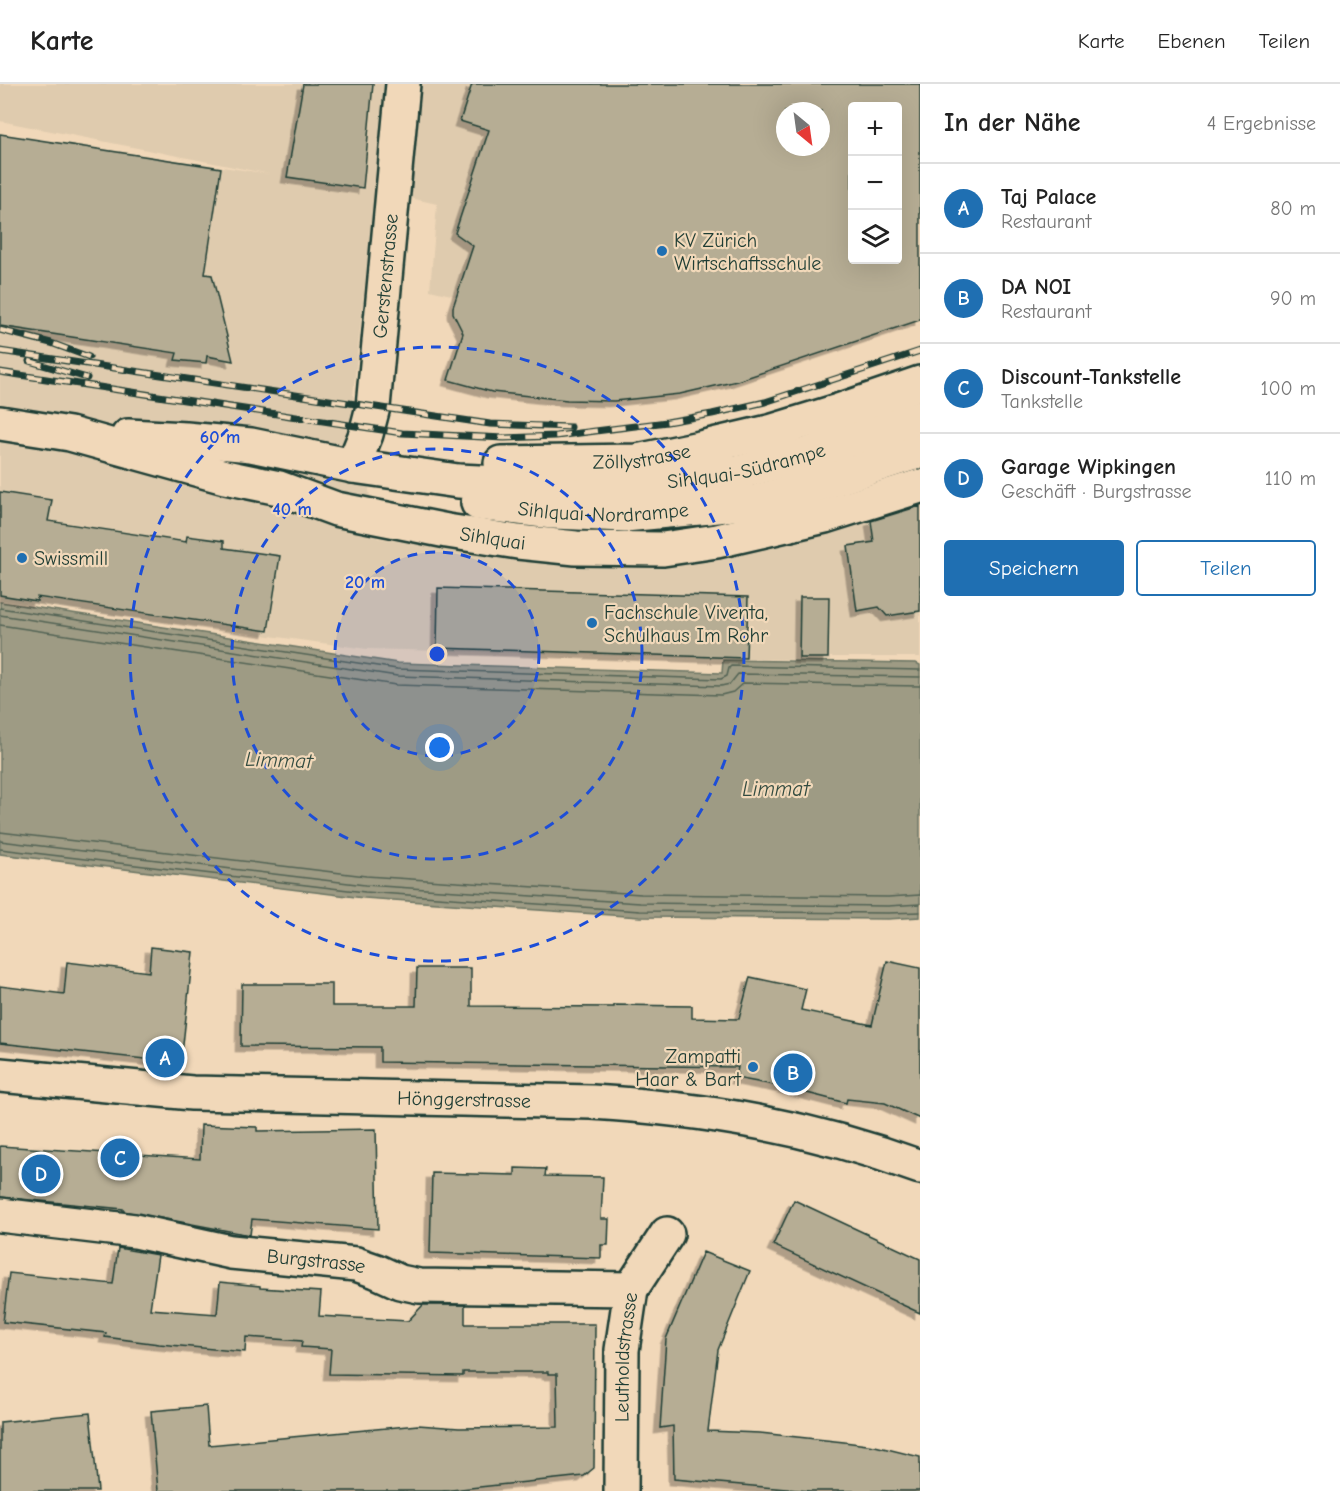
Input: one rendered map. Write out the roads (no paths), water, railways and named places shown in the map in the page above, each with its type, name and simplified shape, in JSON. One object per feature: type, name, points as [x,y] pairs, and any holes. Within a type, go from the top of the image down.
[{"type":"street","name":"Gerstenstrasse","points":[[353,465],[366,434],[373,407],[403,84]]},
{"type":"street","name":"Zöllystrasse","points":[[353,465],[433,460],[479,464],[637,460],[700,448],[773,430],[920,383]]},
{"type":"street","name":"Sihlquai-Südrampe","points":[[353,465],[458,481],[613,488],[737,473],[808,454],[920,417]]},
{"type":"street","name":"Sihlquai","points":[[0,423],[70,434],[186,439],[251,445],[353,465]]},
{"type":"street","name":"Sihlquai","points":[[70,434],[225,477],[279,488],[336,509],[471,534],[576,548],[652,549],[717,541],[825,516],[920,486]]},
{"type":"street","name":"Sihlquai-Nordrampe","points":[[279,488],[354,487],[553,512],[625,515],[758,501],[813,486],[920,451]]},
{"type":"street","name":"Hönggerstrasse","points":[[0,1075],[192,1093],[592,1102],[648,1106],[730,1115],[777,1124],[847,1142],[920,1167]]},
{"type":"street","name":"Burgstrasse","points":[[0,1215],[135,1231],[231,1252],[356,1264],[400,1282],[419,1286],[631,1289]]},
{"type":"street","name":"Leutholdstrasse","points":[[621,1491],[622,1350],[631,1289],[668,1234]]},
{"type":"water","name":"Limmat","points":[[0,602],[398,663],[722,673],[723,660],[916,663],[920,665],[920,917],[888,919],[640,917],[364,898],[0,854]]},
{"type":"railway","points":[[0,330],[51,343],[89,357]]},
{"type":"railway","points":[[0,351],[490,424],[571,427]]},
{"type":"railway","points":[[0,372],[402,433],[504,438],[556,436],[712,414],[765,402],[920,351]]},
{"type":"railway","points":[[29,361],[87,378]]},
{"type":"place","name":"KV Zürich Wirtschaftsschule","points":[[662,251]]},
{"type":"place","name":"Swissmill","points":[[22,558]]},
{"type":"place","name":"Fachschule Viventa, Schulhaus Im Rohr","points":[[592,623]]},
{"type":"place","name":"Taj Palace","points":[[165,1058]]},
{"type":"place","name":"Zampatti Haar & Bart","points":[[753,1067]]},
{"type":"place","name":"DA NOI","points":[[793,1073]]},
{"type":"place","name":"Discount-Tankstelle","points":[[120,1158]]},
{"type":"place","name":"Garage Wipkingen","points":[[41,1174]]}]
